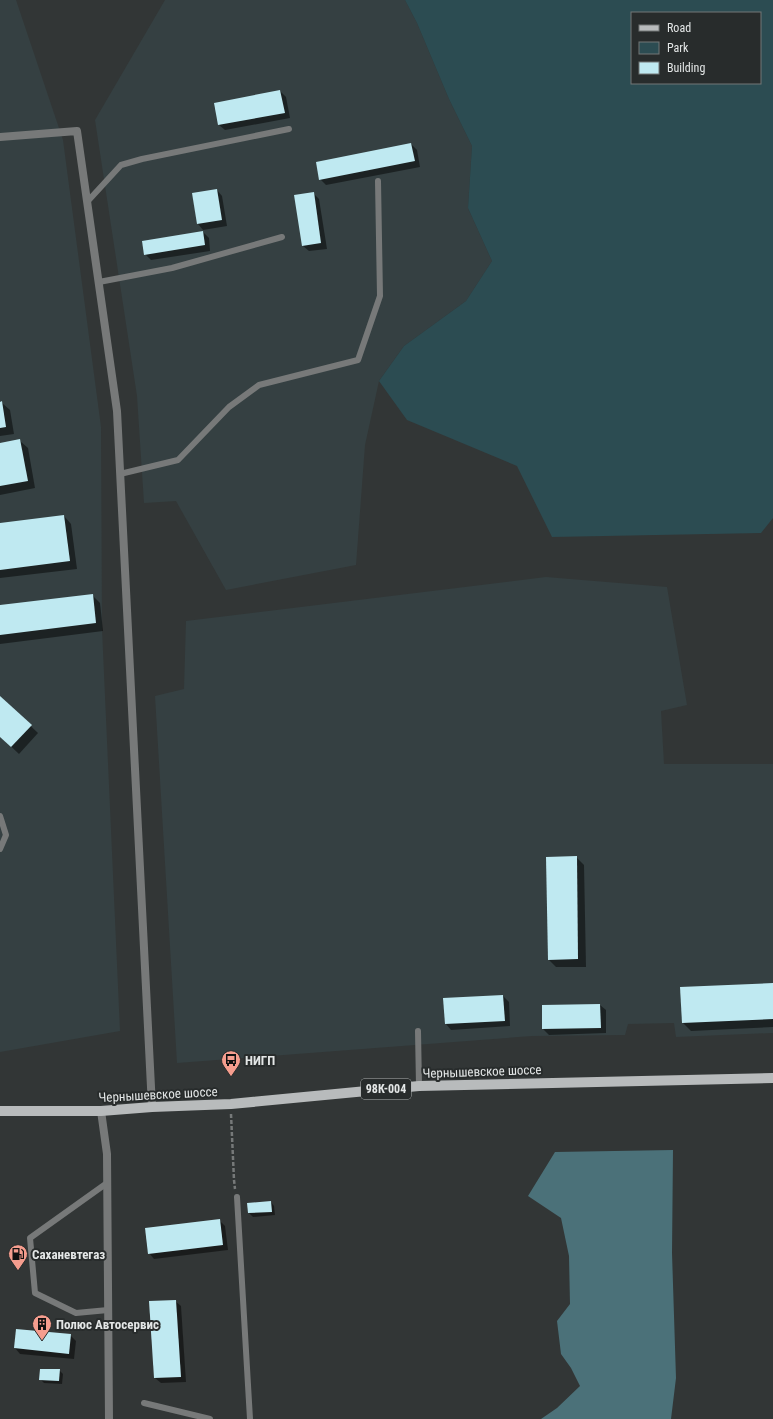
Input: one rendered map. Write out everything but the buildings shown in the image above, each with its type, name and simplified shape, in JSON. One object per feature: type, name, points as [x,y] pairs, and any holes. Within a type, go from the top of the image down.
[{"type":"main road","name":"Чернышевское шоссе","points":[[0,1111],[101,1111],[152,1107],[231,1104],[419,1086],[773,1078]]},
{"type":"street","points":[[0,137],[77,131],[117,411],[152,1107]]},
{"type":"street","points":[[101,1111],[107,1154],[109,1419]]},
{"type":"lane","points":[[87,202],[121,165],[142,159],[289,129]]},
{"type":"lane","points":[[120,474],[178,460],[229,406],[259,385],[358,360],[380,296],[378,181]]},
{"type":"lane","points":[[99,282],[172,268],[282,237]]},
{"type":"lane","points":[[0,816],[6,835],[0,849]]},
{"type":"lane","points":[[418,1031],[419,1086]]},
{"type":"lane","points":[[107,1183],[30,1238],[35,1293],[76,1314],[108,1310]]},
{"type":"lane","points":[[237,1197],[250,1419]]},
{"type":"lane","points":[[144,1403],[210,1419]]},
{"type":"path","points":[[231,1104],[231,1136],[234,1180]]},
{"type":"shaded area","points":[[0,0],[16,0],[63,140],[101,427],[102,629],[120,1031],[0,1052]]},
{"type":"shaded area","points":[[165,0],[405,0],[417,23],[449,99],[472,146],[468,208],[492,261],[466,301],[404,346],[379,381],[365,445],[356,565],[226,590],[176,501],[144,503],[137,396],[95,120]]},
{"type":"shaded area","points":[[546,577],[667,587],[687,705],[661,711],[664,764],[773,764],[773,1033],[676,1037],[674,1023],[628,1024],[625,1035],[532,1036],[177,1063],[155,696],[184,689],[186,621]]},
{"type":"shaded area","points":[[673,1150],[672,1253],[676,1378],[671,1419],[541,1419],[557,1408],[580,1386],[571,1368],[561,1354],[557,1321],[570,1304],[569,1256],[561,1218],[528,1196],[555,1152]]},
{"type":"green space","points":[[405,0],[773,0],[773,518],[761,533],[552,537],[517,466],[407,420],[379,381],[404,346],[466,301],[492,261],[468,208],[472,146],[449,99],[417,23]]},
{"type":"place","name":"НИГП","points":[[231,1077]]},
{"type":"place","name":"Саханевтегаз","points":[[18,1271]]},
{"type":"place","name":"Полюс Автосервис","points":[[42,1341]]}]
